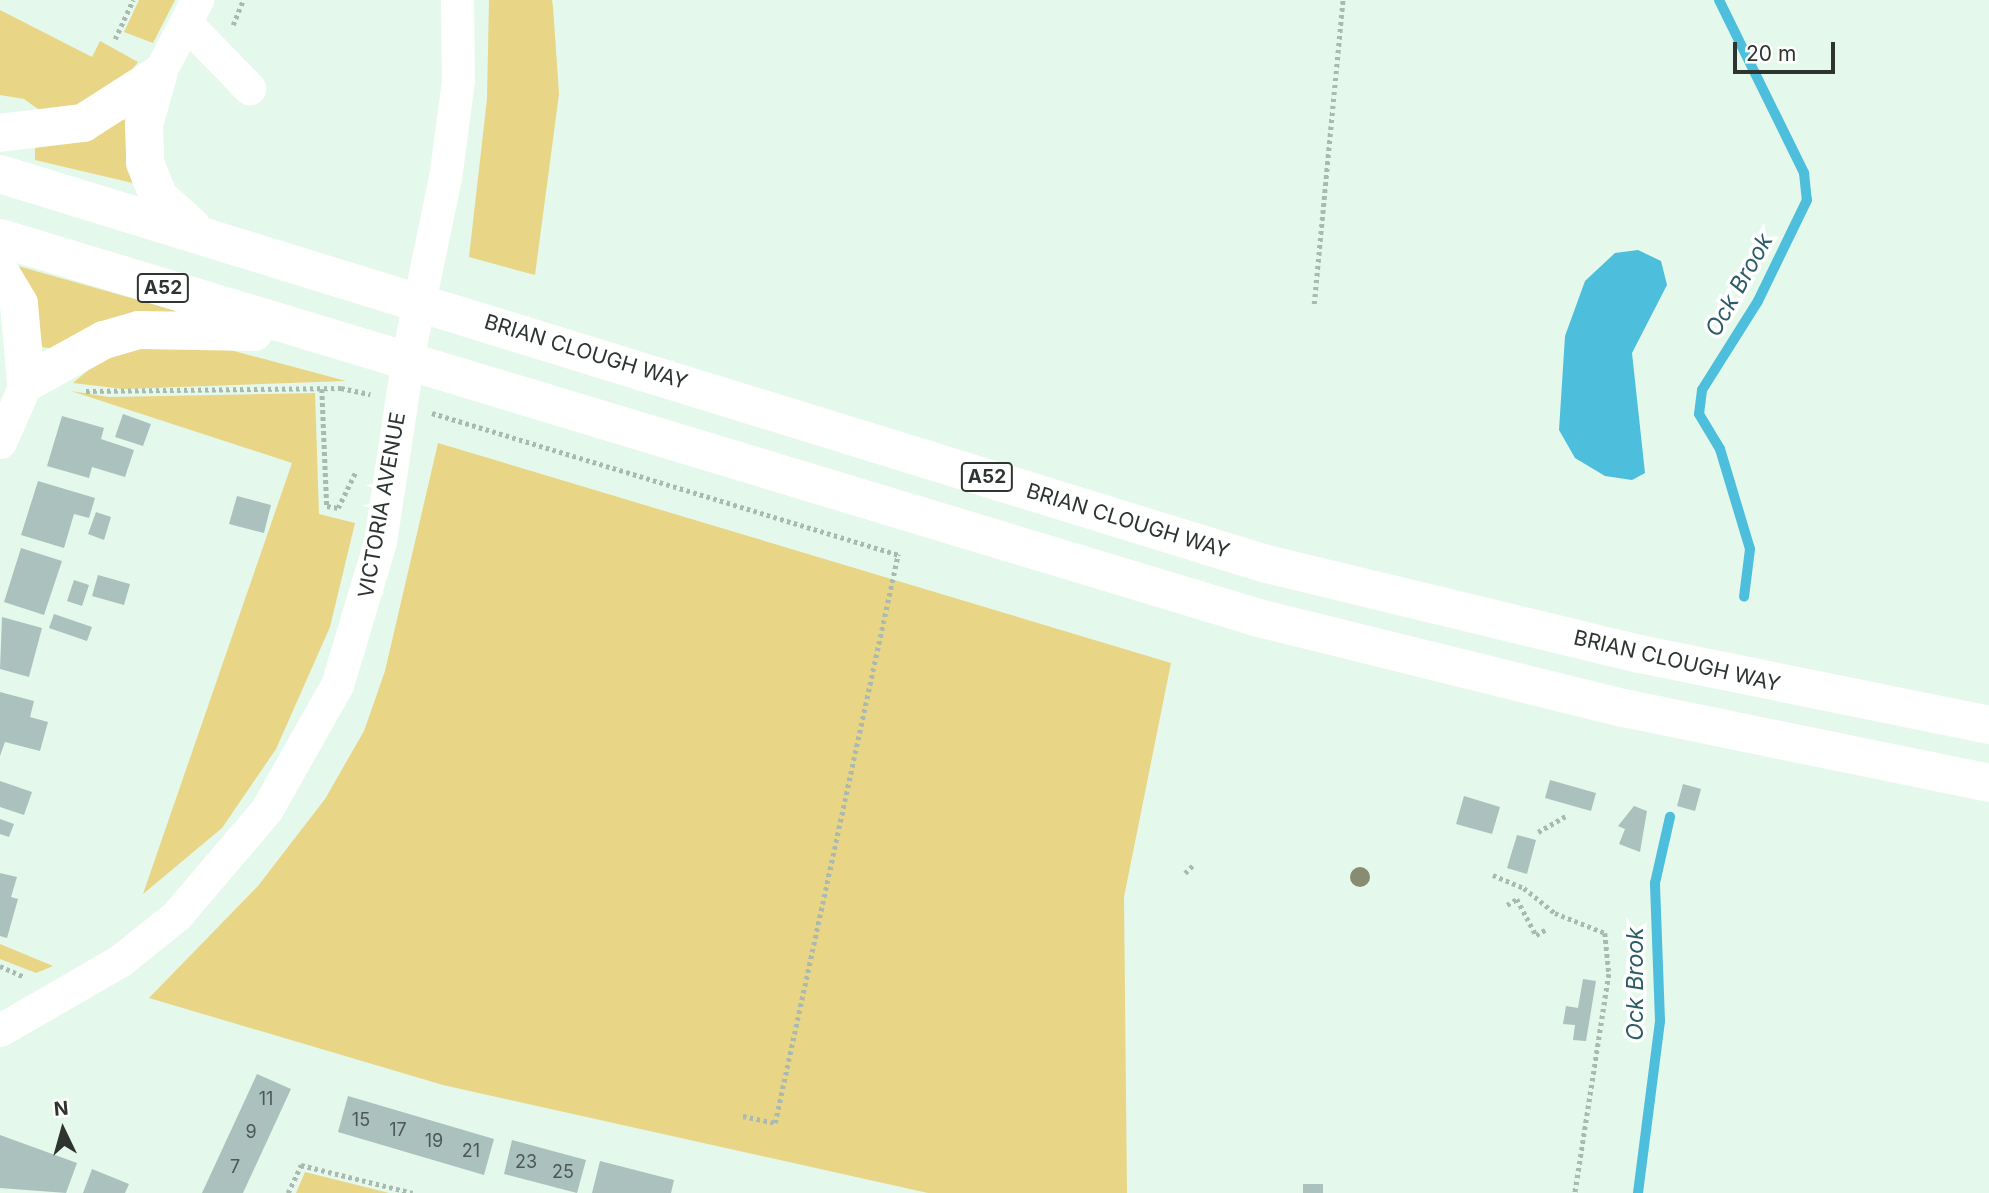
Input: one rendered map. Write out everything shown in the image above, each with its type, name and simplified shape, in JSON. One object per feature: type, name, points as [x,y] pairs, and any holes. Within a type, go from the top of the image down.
[{"type":"highway","points":[[0,133],[83,123],[158,75]]},
{"type":"highway","points":[[158,75],[144,125],[145,163],[158,196],[195,230]]},
{"type":"highway","name":"BRIAN CLOUGH WAY","points":[[0,174],[195,230],[1263,563],[1654,657],[1989,724]]},
{"type":"highway","name":"A52","points":[[0,238],[921,517],[1306,630],[1624,708],[1989,783]]},
{"type":"highway","points":[[0,272],[19,304],[26,383],[104,340],[139,330],[195,327],[327,338]]},
{"type":"street","name":"VICTORIA AVENUE","points":[[0,1030],[121,960],[176,916],[267,809],[307,743],[354,641],[388,481],[445,178],[458,80],[457,0]]},
{"type":"street","points":[[158,75],[191,12],[249,88]]},
{"type":"street","points":[[0,442],[26,383]]},
{"type":"path","points":[[115,39],[133,0]]},
{"type":"path","points":[[1314,304],[1343,0]]},
{"type":"path","points":[[26,383],[98,393],[322,389],[384,398]]},
{"type":"path","points":[[322,389],[327,506],[338,508],[361,461]]},
{"type":"path","points":[[424,410],[898,555]]},
{"type":"path","points":[[743,1116],[775,1123],[898,555],[921,517]]},
{"type":"path","points":[[1538,832],[1566,816]]},
{"type":"path","points":[[1185,873],[1193,865]]},
{"type":"path","points":[[1493,875],[1524,888],[1555,913],[1605,933],[1609,974],[1575,1193]]},
{"type":"path","points":[[1507,905],[1517,899],[1536,935],[1547,929]]},
{"type":"path","points":[[288,1193],[301,1165],[413,1193]]},
{"type":"shaded area","points":[[139,0],[175,0],[153,43],[124,32]]},
{"type":"shaded area","points":[[489,0],[552,0],[559,94],[535,275],[469,257],[487,99]]},
{"type":"shaded area","points":[[0,10],[92,57],[100,41],[138,62],[118,87],[52,119],[24,99],[0,95]]},
{"type":"shaded area","points":[[119,118],[129,122],[137,184],[35,160],[35,148]]},
{"type":"shaded area","points":[[11,264],[177,311],[120,323],[60,350],[42,347],[33,297]]},
{"type":"shaded area","points":[[130,344],[219,347],[346,381],[123,389],[73,383],[107,354]]},
{"type":"shaded area","points":[[71,391],[109,397],[315,393],[319,514],[355,523],[330,627],[276,749],[222,828],[143,894],[292,463]]},
{"type":"shaded area","points":[[438,443],[1171,663],[1124,897],[1127,1193],[928,1193],[443,1085],[149,998],[258,886],[325,799],[364,731],[385,671]]},
{"type":"shaded area","points":[[0,944],[53,966],[36,973],[0,959]]},
{"type":"shaded area","points":[[305,1172],[389,1193],[296,1193]]},
{"type":"water","points":[[1638,250],[1661,261],[1667,285],[1632,353],[1645,473],[1632,480],[1605,476],[1575,458],[1559,430],[1565,336],[1585,281],[1615,253]]},
{"type":"building","points":[[123,414],[151,424],[143,446],[115,437]]},
{"type":"building","points":[[62,416],[104,428],[101,439],[134,450],[125,477],[92,467],[89,478],[47,466]]},
{"type":"building","points":[[38,481],[95,498],[89,518],[74,514],[64,548],[21,535]]},
{"type":"building","points":[[237,496],[271,505],[264,533],[229,524]]},
{"type":"building","points":[[96,512],[111,517],[104,540],[88,534]]},
{"type":"building","points":[[21,548],[62,561],[44,615],[4,602]]},
{"type":"building","points":[[98,575],[130,584],[124,605],[92,596]]},
{"type":"building","points":[[74,580],[89,585],[82,606],[67,601]]},
{"type":"building","points":[[54,614],[92,627],[87,641],[49,628]]},
{"type":"building","points":[[2,617],[42,628],[29,677],[0,669]]},
{"type":"building","points":[[0,692],[34,701],[30,717],[48,722],[40,751],[5,742],[0,756]]},
{"type":"building","points":[[1550,780],[1596,793],[1591,811],[1545,798]]},
{"type":"building","points":[[0,781],[32,792],[24,815],[0,807]]},
{"type":"building","points":[[1683,784],[1701,789],[1695,811],[1677,806]]},
{"type":"building","points":[[1464,796],[1500,807],[1492,834],[1456,824]]},
{"type":"building","points":[[1634,806],[1647,811],[1640,852],[1619,844],[1625,829],[1618,826]]},
{"type":"building","points":[[0,819],[14,824],[9,837],[0,834]]},
{"type":"building","points":[[1517,835],[1536,840],[1527,874],[1507,868]]},
{"type":"building","points":[[0,873],[17,877],[11,897],[18,899],[7,938],[0,936]]},
{"type":"building","points":[[1583,979],[1596,981],[1586,1041],[1573,1040],[1575,1025],[1563,1024],[1566,1006],[1578,1008]]},
{"type":"building","points":[[257,1074],[291,1089],[243,1193],[202,1193]]},
{"type":"building","points":[[348,1096],[494,1139],[484,1175],[338,1132]]},
{"type":"building","points":[[0,1135],[77,1163],[66,1193],[0,1188]]},
{"type":"building","points":[[512,1140],[586,1160],[577,1193],[504,1174]]},
{"type":"building","points":[[600,1161],[674,1180],[671,1193],[592,1193]]},
{"type":"building","points":[[92,1169],[129,1184],[125,1193],[83,1193]]},
{"type":"building","points":[[1303,1184],[1323,1184],[1323,1193],[1303,1193]]},
{"type":"waterway","name":"Ock Brook","points":[[1719,0],[1804,173],[1807,200],[1758,301],[1702,390],[1699,414],[1720,449],[1750,549],[1744,597]]},
{"type":"waterway","name":"Ock Brook","points":[[1638,1193],[1660,1021],[1655,883],[1670,817]]}]
